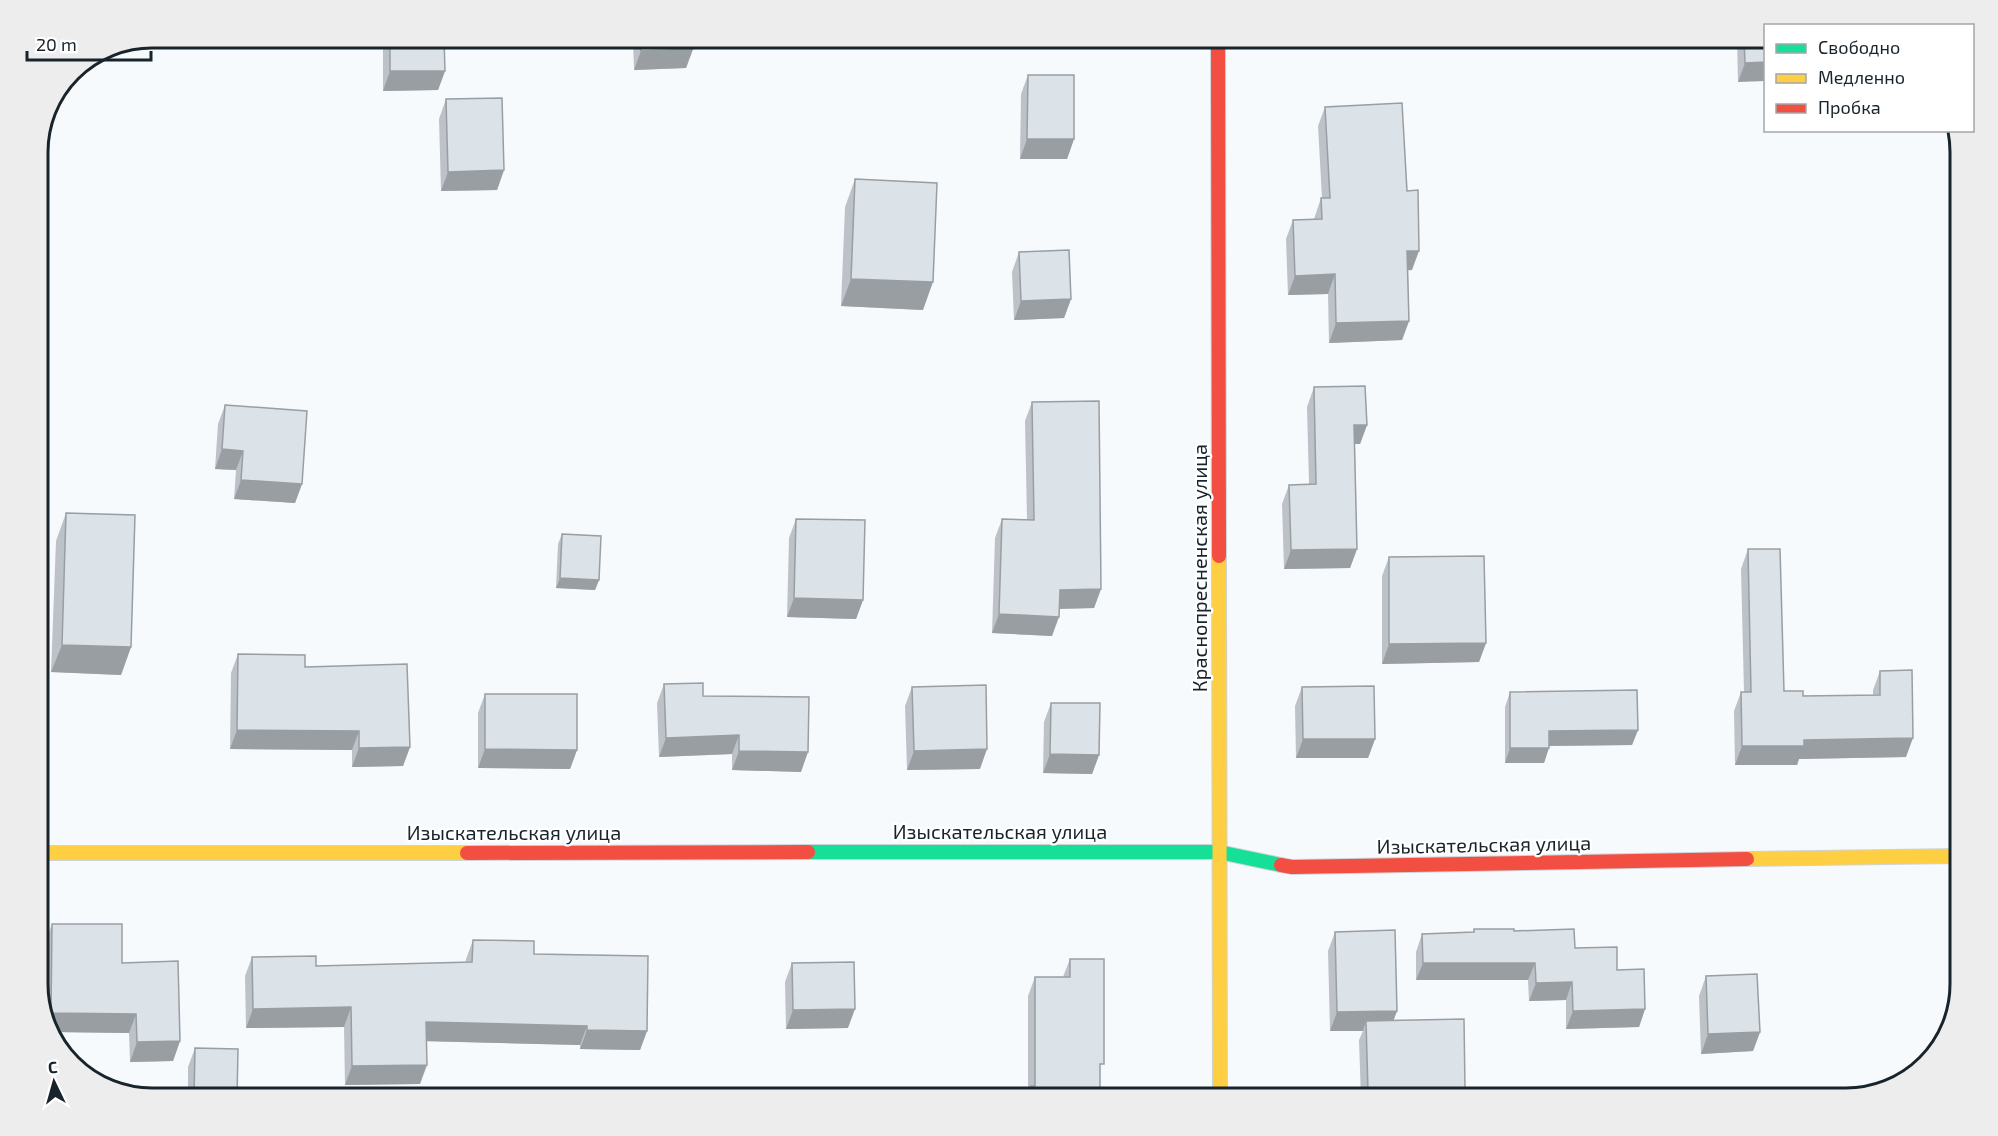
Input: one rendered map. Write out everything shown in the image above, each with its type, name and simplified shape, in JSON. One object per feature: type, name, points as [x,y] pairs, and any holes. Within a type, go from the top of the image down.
[{"type":"street","name":"Краснопресненская улица","points":[[1218,48],[1220,1088]]},
{"type":"street","name":"Изыскательская улица","points":[[48,853],[1219,852],[1292,867],[1950,856]]},
{"type":"building","points":[[390,48],[444,48],[445,71],[390,71]]},
{"type":"building","points":[[641,48],[693,48],[693,49],[641,51]]},
{"type":"building","points":[[1744,48],[1764,48],[1764,62],[1745,63]]},
{"type":"building","points":[[1028,75],[1074,75],[1074,139],[1027,139]]},
{"type":"building","points":[[502,98],[504,170],[448,172],[446,99]]},
{"type":"building","points":[[1402,103],[1407,191],[1418,190],[1419,251],[1407,251],[1409,321],[1336,323],[1335,274],[1295,276],[1293,220],[1322,219],[1321,198],[1330,198],[1325,107]]},
{"type":"building","points":[[855,179],[937,183],[933,282],[851,279]]},
{"type":"building","points":[[1069,250],[1071,299],[1021,301],[1019,252]]},
{"type":"building","points":[[1365,386],[1367,425],[1354,425],[1357,549],[1291,550],[1289,485],[1316,484],[1314,387]]},
{"type":"building","points":[[1099,401],[1101,589],[1060,590],[1059,617],[999,614],[1002,519],[1034,520],[1032,402]]},
{"type":"building","points":[[225,405],[307,411],[302,484],[241,480],[243,451],[222,449]]},
{"type":"building","points":[[66,513],[135,515],[131,647],[62,645]]},
{"type":"building","points":[[796,519],[865,520],[863,600],[794,598]]},
{"type":"building","points":[[562,534],[601,536],[599,580],[560,578]]},
{"type":"building","points":[[1748,549],[1780,549],[1784,691],[1803,691],[1803,696],[1880,695],[1880,671],[1912,670],[1913,738],[1804,740],[1804,746],[1742,746],[1741,692],[1751,692]]},
{"type":"building","points":[[1484,556],[1486,643],[1389,644],[1389,557]]},
{"type":"building","points":[[238,654],[305,655],[305,667],[407,664],[410,747],[359,748],[359,731],[237,730]]},
{"type":"building","points":[[703,683],[703,696],[809,697],[808,752],[739,751],[739,735],[666,738],[664,684]]},
{"type":"building","points":[[986,685],[987,749],[914,751],[912,687]]},
{"type":"building","points":[[1374,686],[1375,739],[1303,739],[1302,687]]},
{"type":"building","points":[[1637,690],[1638,730],[1549,731],[1549,748],[1510,748],[1510,692]]},
{"type":"building","points":[[485,694],[577,694],[577,750],[485,749]]},
{"type":"building","points":[[1051,703],[1100,703],[1099,755],[1050,754]]},
{"type":"building","points":[[52,924],[122,924],[122,963],[178,961],[180,1041],[137,1042],[136,1014],[53,1013]]},
{"type":"building","points":[[1474,929],[1514,929],[1514,931],[1574,929],[1575,948],[1617,947],[1617,970],[1644,969],[1645,1009],[1573,1011],[1572,982],[1536,983],[1535,963],[1423,963],[1422,934],[1474,932]]},
{"type":"building","points":[[1395,930],[1397,1011],[1337,1012],[1335,932]]},
{"type":"building","points":[[473,940],[534,941],[534,954],[648,956],[647,1031],[587,1030],[587,1026],[426,1022],[427,1065],[352,1066],[351,1007],[253,1009],[252,957],[316,956],[316,966],[472,962]]},
{"type":"building","points":[[1070,959],[1104,959],[1104,1064],[1100,1064],[1100,1088],[1031,1088],[1035,1086],[1035,977],[1070,977]]},
{"type":"building","points":[[854,962],[855,1009],[793,1010],[792,963]]},
{"type":"building","points":[[1757,974],[1760,1032],[1708,1034],[1706,976]]},
{"type":"building","points":[[1464,1019],[1465,1088],[1368,1088],[1366,1021]]},
{"type":"building","points":[[195,1048],[238,1049],[237,1088],[194,1088]]},
{"type":"traffic: fast","points":[[808,852],[1219,852],[1281,865]]},
{"type":"traffic: slow","points":[[1219,556],[1220,1088]]},
{"type":"traffic: slow","points":[[48,853],[467,853]]},
{"type":"traffic: slow","points":[[1747,859],[1950,856]]},
{"type":"traffic: jam","points":[[1218,48],[1219,556]]},
{"type":"traffic: jam","points":[[467,853],[808,852]]},
{"type":"traffic: jam","points":[[1281,865],[1292,867],[1747,859]]}]
